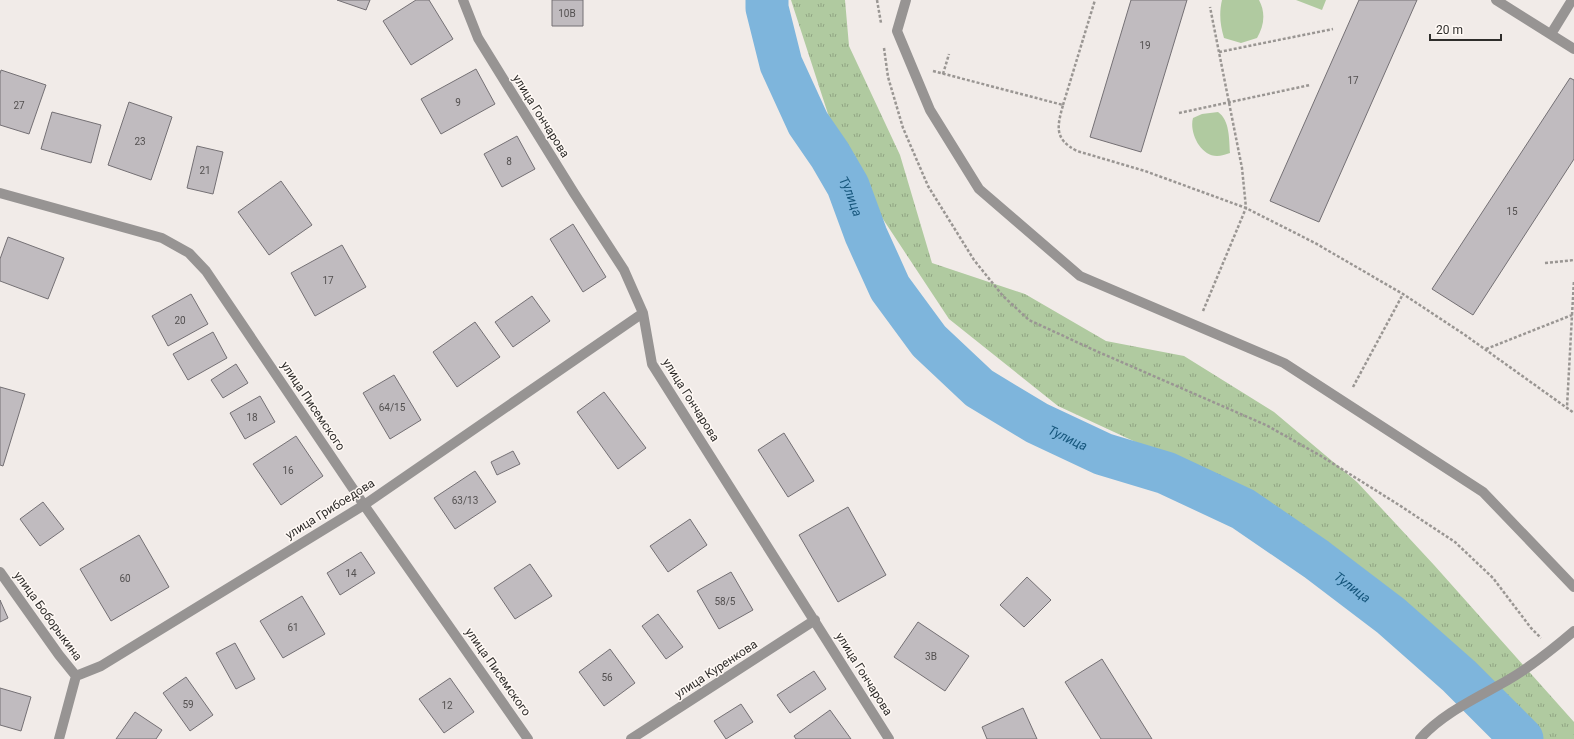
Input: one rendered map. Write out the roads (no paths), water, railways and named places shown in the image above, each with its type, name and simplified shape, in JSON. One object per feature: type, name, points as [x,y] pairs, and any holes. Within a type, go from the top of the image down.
[{"type":"street","name":"улица Гончарова","points":[[463,0],[478,38],[574,193],[624,270],[643,313],[652,364],[889,739]]},
{"type":"street","points":[[906,0],[897,30],[930,110],[979,189],[1080,276],[1284,363],[1483,492],[1574,587]]},
{"type":"street","points":[[1496,0],[1574,49]]},
{"type":"street","points":[[1551,34],[1572,0]]},
{"type":"street","name":"улица Писемского","points":[[0,193],[162,238],[189,252],[206,271],[364,504],[528,739]]},
{"type":"street","name":"улица Грибоедова","points":[[76,676],[101,666],[364,504],[643,313]]},
{"type":"street","name":"улица Боборыкина","points":[[0,572],[59,655],[76,676]]},
{"type":"street","name":"улица Куренкова","points":[[631,739],[815,620]]},
{"type":"street","points":[[1420,739],[1462,705],[1509,679],[1553,649],[1574,631]]},
{"type":"street","points":[[59,739],[76,676]]},
{"type":"waterway","name":"Тулица","points":[[767,0],[767,8],[781,64],[808,123],[830,155],[848,186],[866,235],[890,288],[929,341],[979,388],[1037,423],[1103,454],[1166,473],[1243,509],[1316,559],[1391,616],[1459,676],[1522,739]]}]
